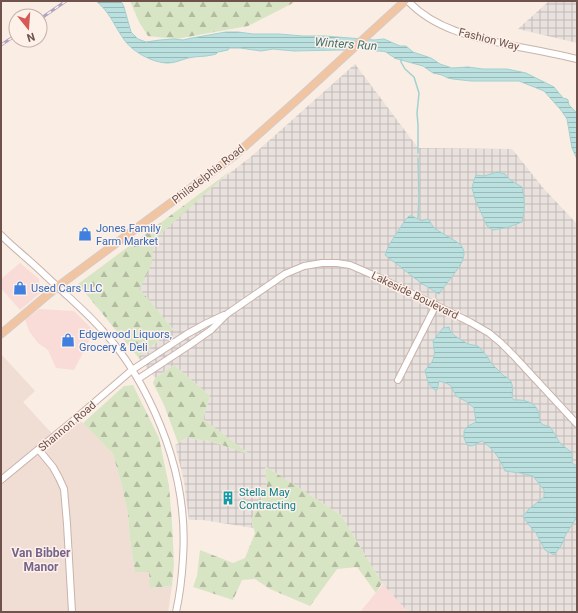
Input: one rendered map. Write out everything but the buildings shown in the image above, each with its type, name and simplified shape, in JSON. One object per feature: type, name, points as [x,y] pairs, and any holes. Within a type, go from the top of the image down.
[{"type":"main road","name":"Philadelphia Road","points":[[1,334],[57,287],[234,156],[405,1]]},
{"type":"street","name":"Fashion Way","points":[[408,1],[419,11],[434,21],[462,33],[577,59]]},
{"type":"street","points":[[1,235],[103,330],[138,379],[161,424],[171,454],[179,488],[183,527],[184,557],[176,612]]},
{"type":"street","name":"Lakeside Boulevard","points":[[138,379],[192,344],[211,330],[227,314],[271,283],[290,272],[304,266],[326,263],[344,264],[360,269],[479,326],[501,343],[577,424]]},
{"type":"street","points":[[398,380],[436,305]]},
{"type":"street","name":"Lakeside Boulevard","points":[[132,370],[187,334],[227,314]]},
{"type":"street","name":"Shannon Road","points":[[1,480],[132,370]]},
{"type":"street","points":[[38,450],[53,467],[64,489],[72,612]]},
{"type":"shaded area","points":[[549,1],[577,1],[577,43],[518,29]]},
{"type":"shaded area","points":[[355,64],[418,148],[512,149],[544,189],[577,224],[577,612],[408,612],[382,583],[341,515],[265,466],[267,488],[251,520],[253,528],[203,520],[189,520],[184,481],[175,445],[188,437],[210,441],[249,454],[203,419],[210,396],[174,365],[155,378],[138,357],[173,329],[136,285],[153,233],[253,155]]},
{"type":"shaded area","points":[[20,263],[39,279],[40,293],[20,310],[1,288],[1,279]]},
{"type":"shaded area","points":[[39,309],[74,311],[94,331],[74,370],[56,368],[48,350],[38,343],[29,331],[25,319]]},
{"type":"shaded area","points":[[1,354],[35,391],[23,402],[56,438],[79,420],[113,454],[128,515],[135,572],[149,572],[151,588],[172,586],[168,612],[1,612]]},
{"type":"shaded area","points":[[383,584],[408,612],[360,612]]},
{"type":"green space","points":[[130,1],[295,1],[248,26],[176,39],[148,36],[139,22]]},
{"type":"green space","points":[[233,169],[154,240],[152,263],[140,289],[173,329],[138,357],[78,284]]},
{"type":"green space","points":[[174,365],[210,396],[203,419],[251,455],[210,441],[188,437],[178,443],[164,405],[153,383],[155,378]]},
{"type":"green space","points":[[133,385],[159,438],[169,486],[174,564],[172,586],[150,588],[149,572],[135,572],[128,515],[113,454],[83,423],[124,386]]},
{"type":"green space","points":[[265,466],[341,515],[382,583],[376,593],[357,567],[337,569],[310,606],[270,589],[255,579],[242,580],[233,600],[193,587],[197,576],[200,550],[233,563],[245,558],[255,533],[251,520],[267,488]]},
{"type":"water","name":"Winters Run","points":[[96,1],[121,1],[131,32],[138,39],[146,42],[174,39],[183,40],[226,32],[325,36],[374,40],[384,39],[400,46],[406,46],[413,52],[431,58],[440,64],[452,68],[468,67],[483,69],[507,69],[526,73],[554,87],[563,98],[568,100],[569,105],[577,113],[577,159],[572,148],[567,119],[561,110],[544,91],[519,81],[471,81],[448,78],[433,73],[423,66],[394,58],[386,52],[360,47],[343,50],[294,51],[273,49],[261,51],[229,48],[228,50],[212,55],[191,57],[168,63],[155,61],[137,52],[127,43],[108,14]]},
{"type":"water","points":[[497,172],[505,174],[510,180],[522,187],[524,208],[522,222],[509,227],[493,230],[487,226],[475,199],[472,188],[476,175],[484,176]]},
{"type":"water","points":[[409,216],[422,221],[427,219],[429,220],[434,228],[460,244],[463,249],[464,255],[462,262],[439,294],[421,283],[385,255],[389,245]]},
{"type":"water","points":[[449,327],[450,331],[455,336],[468,344],[478,346],[491,363],[510,380],[513,388],[512,398],[514,400],[522,400],[533,404],[538,410],[541,423],[550,427],[560,443],[572,453],[572,463],[577,466],[577,517],[566,534],[561,546],[554,555],[545,550],[536,533],[523,516],[544,497],[544,490],[533,476],[505,471],[496,454],[482,441],[472,446],[467,445],[464,438],[464,431],[468,426],[476,422],[474,408],[456,396],[451,386],[446,383],[439,381],[437,390],[435,390],[428,382],[425,370],[434,357],[433,341],[443,328]]},
{"type":"waterway","points":[[401,59],[405,69],[414,77],[419,93],[417,113],[418,153]]},
{"type":"waterway","points":[[418,158],[418,218]]},
{"type":"railway","points":[[48,13],[66,1]]},
{"type":"railway","points":[[1,45],[8,40]]},
{"type":"place","name":"Jones Family Farm Market","points":[[85,234]]},
{"type":"place","name":"Used Cars LLC","points":[[20,288]]},
{"type":"place","name":"Edgewood Liquors, Grocery & Deli","points":[[68,340]]},
{"type":"place","name":"Stella May Contracting","points":[[228,498]]},
{"type":"district","name":"Van Bibber Manor","points":[[41,560]]}]
